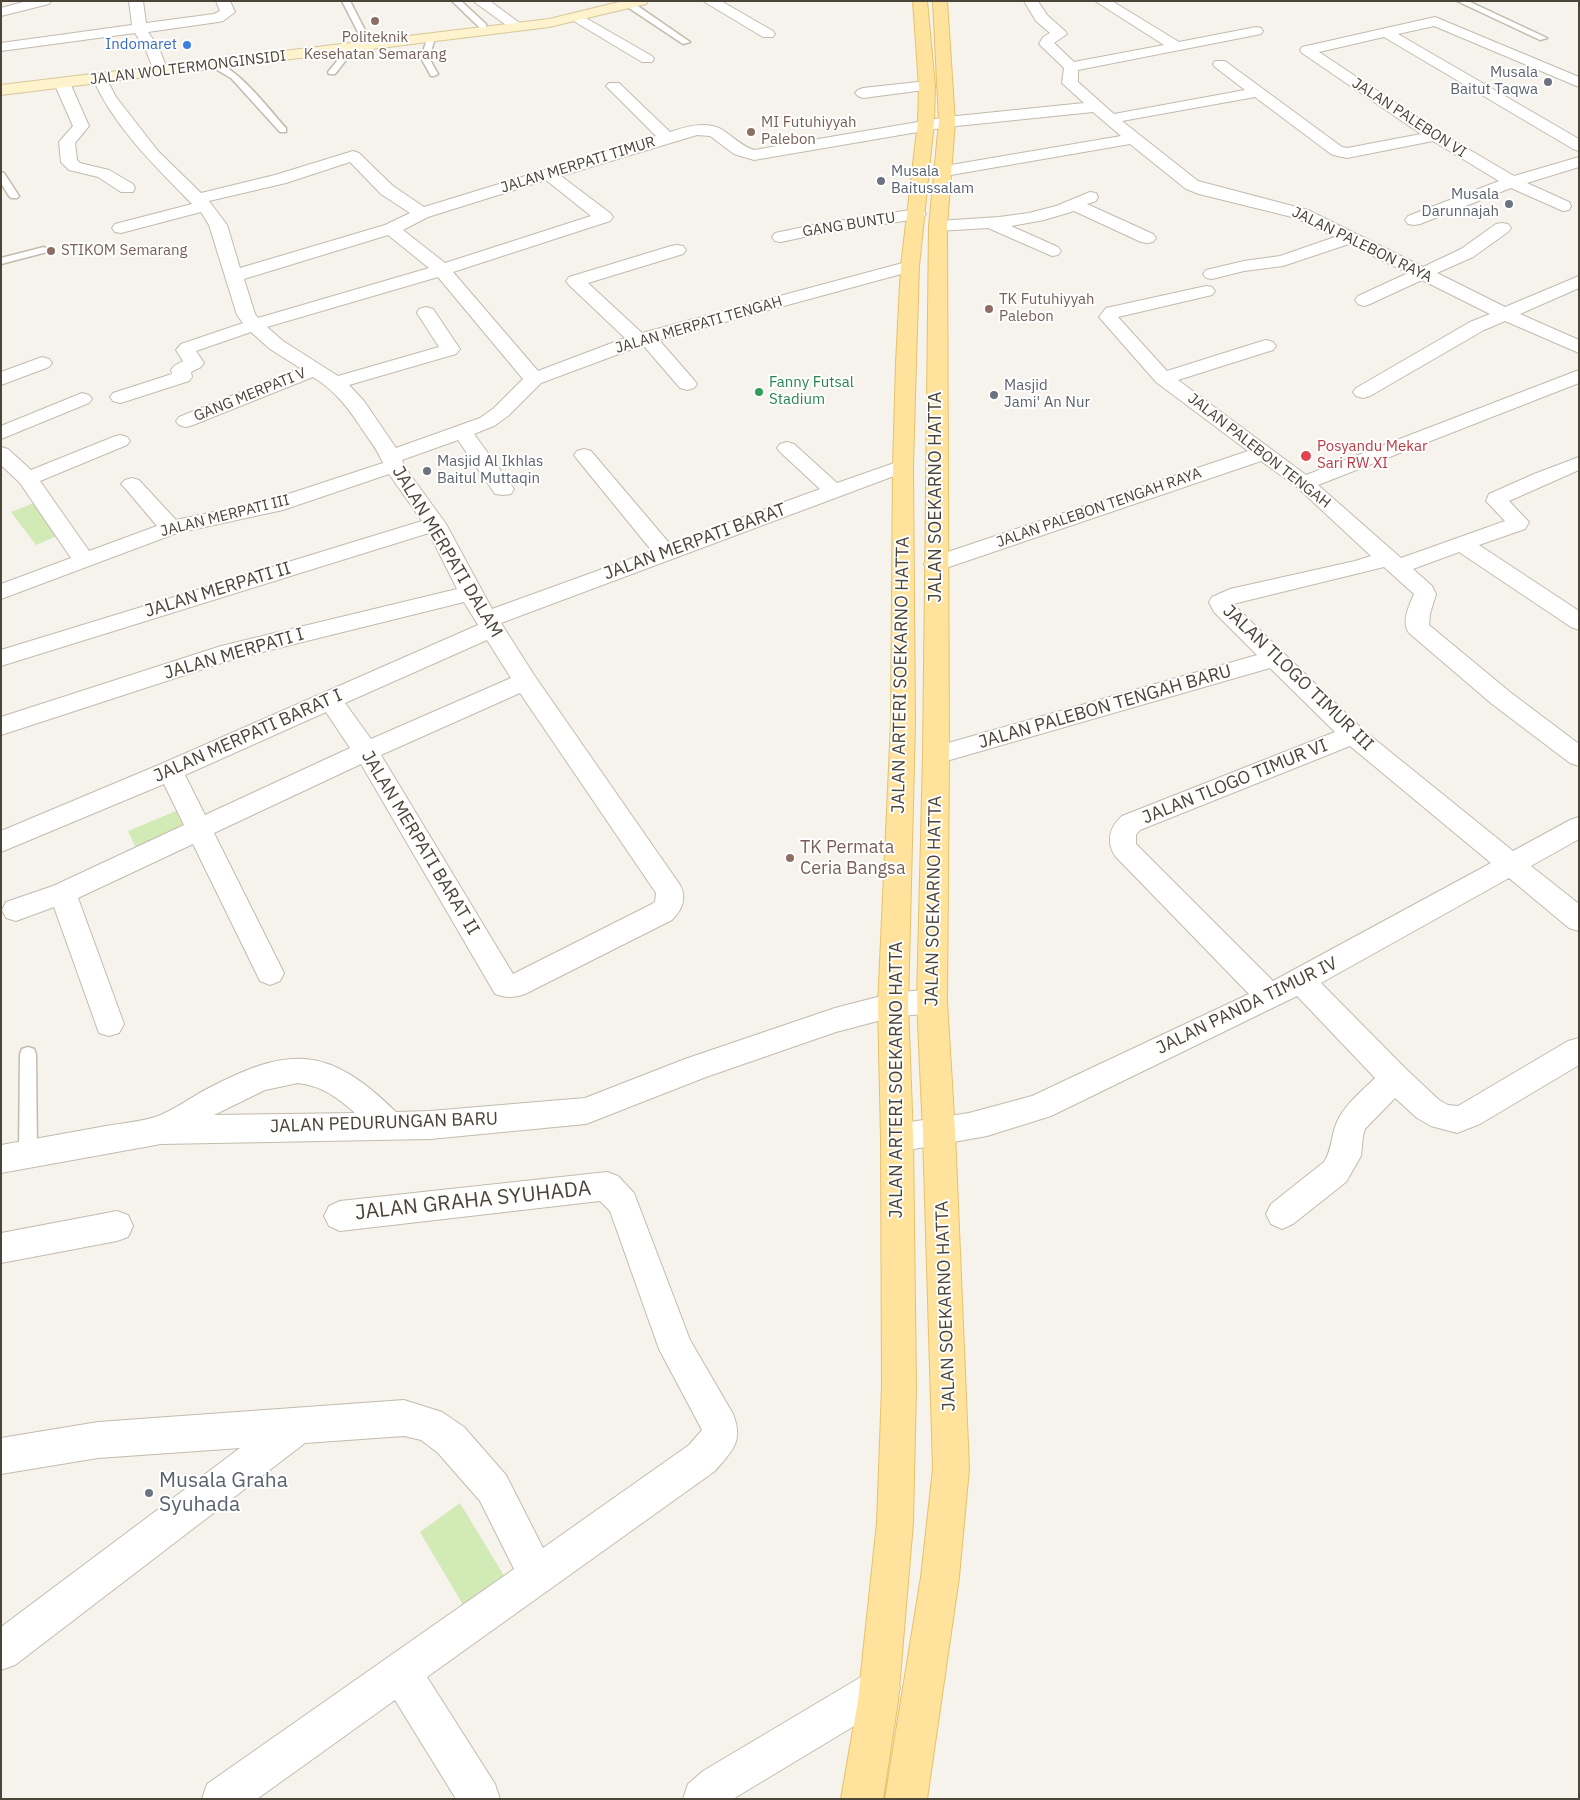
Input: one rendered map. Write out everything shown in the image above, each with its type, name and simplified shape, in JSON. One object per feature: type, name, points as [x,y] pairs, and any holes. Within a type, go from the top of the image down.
[{"type":"main road","name":"JALAN ARTERI SOEKARNO HATTA","points":[[862,1799],[880,1688],[896,1513],[899,1387],[897,1138],[893,1005],[903,723],[903,466],[910,266],[928,220],[936,124],[927,86],[920,1]]},
{"type":"main road","name":"JALAN SOEKARNO HATTA","points":[[906,1799],[940,1577],[951,1469],[940,1133],[932,1002],[936,755],[936,364],[928,220],[944,171],[936,124],[940,1]]},
{"type":"main road","name":"JALAN WOLTERMONGINSIDI","points":[[1,90],[100,79],[366,40],[484,26],[515,25],[630,2]]},
{"type":"main road","name":"JALAN WOLTERMONGINSIDI","points":[[1,84],[215,65],[431,38],[577,17],[630,2]]},
{"type":"main road","points":[[906,363],[936,364]]},
{"type":"street","points":[[136,1],[140,28],[152,48],[148,57],[154,70]]},
{"type":"street","points":[[1,47],[55,36],[218,18],[228,12],[223,1]]},
{"type":"street","points":[[480,1],[515,25]]},
{"type":"street","points":[[710,1],[768,34]]},
{"type":"street","points":[[1031,1],[1040,18],[1060,34],[1048,40],[1046,44],[1072,67],[1256,30]]},
{"type":"street","points":[[1102,1],[1176,46]]},
{"type":"street","points":[[2,10],[50,4]]},
{"type":"street","points":[[577,17],[647,59]]},
{"type":"street","points":[[1387,33],[1432,21],[1443,23],[1579,83]]},
{"type":"street","points":[[1387,33],[1579,146]]},
{"type":"street","name":"JALAN PALEBON VI","points":[[1387,33],[1310,48],[1307,51],[1435,136],[1512,182],[1563,206]]},
{"type":"street","points":[[1220,64],[1340,152],[1347,153],[1435,136]]},
{"type":"street","name":"JALAN PALEBON RAYA","points":[[1072,67],[1070,83],[1095,107],[1132,139],[1199,188],[1288,209],[1503,313],[1579,347]]},
{"type":"street","name":"JALAN MERPATI DALAM","points":[[100,79],[109,98],[152,154],[201,203],[218,225],[246,315],[265,337],[335,383],[363,414],[435,524],[470,593],[525,681],[670,892],[668,906],[662,912],[515,986],[509,986]]},
{"type":"street","points":[[62,83],[81,126],[67,142],[69,162],[75,167],[103,173],[128,188]]},
{"type":"street","points":[[614,86],[666,138]]},
{"type":"street","points":[[863,93],[927,86]]},
{"type":"street","points":[[1109,119],[1259,92]]},
{"type":"street","points":[[936,124],[1095,107]]},
{"type":"street","name":"JALAN MERPATI TIMUR","points":[[234,276],[391,229],[422,212],[697,130],[714,132],[740,151],[754,155],[936,124]]},
{"type":"street","points":[[944,171],[1132,139]]},
{"type":"street","points":[[121,228],[353,156],[388,190],[422,212]]},
{"type":"street","points":[[1414,220],[1512,182],[1579,162]]},
{"type":"street","points":[[120,397],[181,378],[183,376],[180,370],[194,363],[187,349],[254,325],[442,270],[604,217],[550,174]]},
{"type":"street","name":"GANG BUNTU","points":[[781,237],[928,220],[991,223],[1048,214],[1090,197]]},
{"type":"street","points":[[1073,204],[1147,238]]},
{"type":"street","points":[[991,223],[1052,252]]},
{"type":"street","points":[[1364,300],[1467,253],[1502,228]]},
{"type":"street","points":[[391,229],[442,270],[534,379]]},
{"type":"street","name":"JALAN PALEBON TENGAH","points":[[1350,238],[1283,261],[1244,266],[1209,283],[1113,312],[1108,317],[1163,378],[1304,483],[1425,593],[1418,612],[1417,628],[1501,698],[1579,757]]},
{"type":"street","points":[[677,250],[575,281],[643,339],[687,384]]},
{"type":"street","name":"JALAN MERPATI TENGAH","points":[[393,462],[487,422],[501,412],[534,379],[643,339],[910,266]]},
{"type":"street","points":[[1362,392],[1477,326],[1579,281]]},
{"type":"street","points":[[335,383],[384,367],[449,350],[426,313]]},
{"type":"street","points":[[1163,378],[1266,346]]},
{"type":"street","points":[[1,379],[42,363]]},
{"type":"street","name":"GANG MERPATI V","points":[[186,421],[315,369]]},
{"type":"street","points":[[1304,483],[1579,376]]},
{"type":"street","points":[[1,433],[82,399]]},
{"type":"street","points":[[464,432],[503,489]]},
{"type":"street","points":[[28,479],[120,441]]},
{"type":"street","points":[[788,448],[834,491]]},
{"type":"street","points":[[1,452],[28,479],[84,561]]},
{"type":"street","name":"JALAN PALEBON TENGAH RAYA","points":[[935,564],[1263,453]]},
{"type":"street","points":[[584,455],[666,553]]},
{"type":"street","name":"JALAN MERPATI III","points":[[1,592],[171,528],[275,505],[393,462]]},
{"type":"street","name":"JALAN MERPATI BARAT","points":[[490,623],[666,553],[903,466]]},
{"type":"street","points":[[1392,562],[1460,543],[1517,524],[1497,499],[1574,470]]},
{"type":"street","points":[[132,484],[171,528]]},
{"type":"street","name":"JALAN MERPATI II","points":[[1,658],[435,524]]},
{"type":"street","points":[[1460,543],[1579,622]]},
{"type":"street","name":"JALAN TLOGO TIMUR III","points":[[1392,562],[1360,567],[1230,596],[1220,602],[1222,607],[1353,735],[1579,920]]},
{"type":"street","name":"JALAN MERPATI I","points":[[1,726],[229,652],[470,593]]},
{"type":"street","name":"JALAN MERPATI BARAT I","points":[[1,842],[170,771],[330,700],[490,623]]},
{"type":"street","name":"JALAN PALEBON TENGAH BARU","points":[[936,755],[1274,658]]},
{"type":"street","points":[[16,910],[63,893],[366,751],[525,681]]},
{"type":"street","name":"JALAN MERPATI BARAT II","points":[[330,700],[366,751],[505,986],[509,986]]},
{"type":"street","name":"JALAN TLOGO TIMUR VI","points":[[1270,997],[1124,849],[1121,842],[1122,835],[1124,829],[1131,824],[1353,735]]},
{"type":"street","points":[[170,771],[270,973]]},
{"type":"street","name":"JALAN PANDA TIMUR IV","points":[[897,1138],[940,1133],[1005,1119],[1040,1107],[1301,981],[1579,827]]},
{"type":"street","points":[[63,893],[110,1024]]},
{"type":"street","points":[[1301,981],[1395,1078],[1428,1109],[1442,1117],[1457,1120],[1469,1115],[1579,1050]]},
{"type":"street","name":"JALAN PEDURUNGAN BARU","points":[[15,1156],[161,1130],[430,1125],[586,1111],[696,1068],[835,1020],[893,1005],[932,1002]]},
{"type":"street","points":[[161,1130],[237,1089],[260,1079],[296,1070],[314,1072],[342,1085],[366,1103],[388,1125]]},
{"type":"street","points":[[1282,1214],[1335,1172],[1345,1156],[1347,1136],[1353,1121],[1395,1078]]},
{"type":"street","name":"JALAN GRAHA SYUHADA","points":[[222,1799],[702,1458],[720,1438],[720,1427],[676,1349],[623,1203],[607,1186],[340,1216]]},
{"type":"street","points":[[1,1248],[117,1226]]},
{"type":"street","points":[[1,1456],[98,1440],[404,1418],[429,1425],[451,1440],[493,1488],[537,1575]]},
{"type":"street","points":[[1,1651],[299,1426]]},
{"type":"street","points":[[400,1671],[480,1799]]},
{"type":"street","points":[[703,1799],[717,1785],[880,1688]]},
{"type":"lane","points":[[346,1],[366,40]]},
{"type":"lane","points":[[456,1],[484,26]]},
{"type":"lane","points":[[1460,1],[1543,38]]},
{"type":"lane","points":[[630,2],[686,42]]},
{"type":"lane","points":[[431,38],[425,58],[434,74]]},
{"type":"lane","points":[[332,72],[346,55],[346,48]]},
{"type":"lane","points":[[215,65],[234,76],[283,130]]},
{"type":"lane","points":[[1,174],[14,196]]},
{"type":"lane","points":[[1,261],[44,250]]},
{"type":"lane","points":[[15,1156],[28,1054]]},
{"type":"green space","points":[[34,503],[59,535],[36,545],[11,512]]},
{"type":"green space","points":[[176,811],[185,828],[136,848],[128,831]]},
{"type":"green space","points":[[460,1503],[506,1579],[466,1610],[420,1532]]},
{"type":"place","name":"Politeknik Kesehatan Semarang","points":[[375,21]]},
{"type":"place","name":"Indomaret","points":[[187,45]]},
{"type":"place","name":"Musala Baitut Taqwa","points":[[1548,82]]},
{"type":"place","name":"MI Futuhiyyah Palebon","points":[[751,132]]},
{"type":"place","name":"Musala Baitussalam","points":[[881,181]]},
{"type":"place","name":"Musala Darunnajah","points":[[1509,204]]},
{"type":"place","name":"STIKOM Semarang","points":[[51,251]]},
{"type":"place","name":"TK Futuhiyyah Palebon","points":[[989,309]]},
{"type":"place","name":"Fanny Futsal Stadium","points":[[759,392]]},
{"type":"place","name":"Masjid Jami' An Nur","points":[[994,395]]},
{"type":"place","name":"Posyandu Mekar Sari RW XI","points":[[1306,456]]},
{"type":"place","name":"Masjid Al Ikhlas Baitul Muttaqin","points":[[427,471]]},
{"type":"place","name":"TK Permata Ceria Bangsa","points":[[790,858]]},
{"type":"place","name":"Musala Graha Syuhada","points":[[149,1493]]}]
